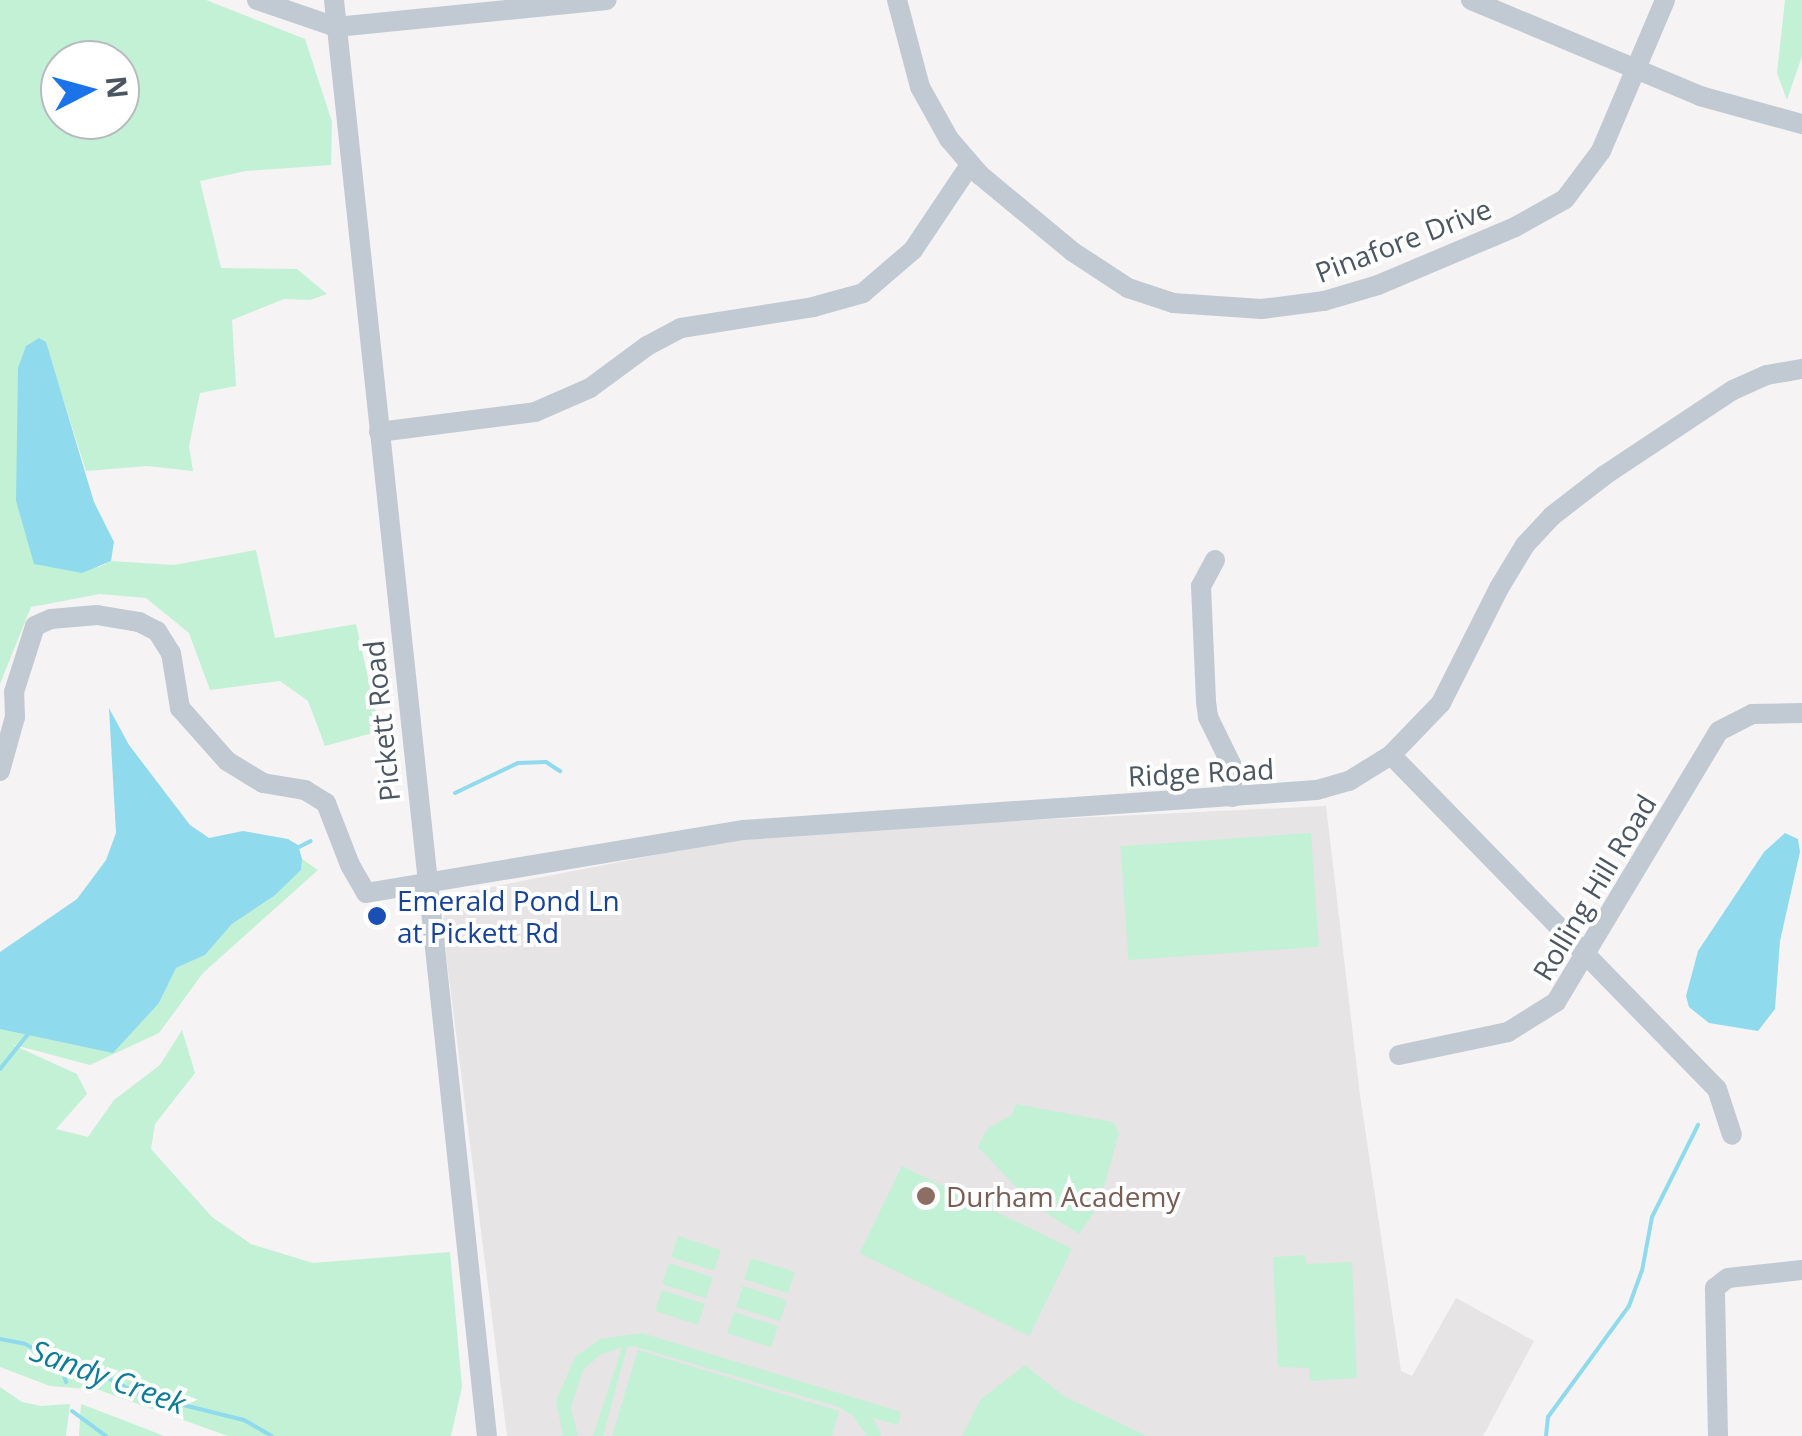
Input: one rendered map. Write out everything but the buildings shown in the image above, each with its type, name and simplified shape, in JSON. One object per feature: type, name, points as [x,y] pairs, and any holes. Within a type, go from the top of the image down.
[{"type":"street","points":[[256,0],[336,27],[607,0]]},
{"type":"street","name":"Pickett Road","points":[[334,0],[487,1436]]},
{"type":"street","name":"Pinafore Drive","points":[[896,0],[920,87],[949,139],[970,164],[1108,278],[1146,296],[1215,308],[1306,304],[1378,285],[1443,259],[1564,199],[1601,151],[1665,0]]},
{"type":"street","points":[[1472,0],[1728,106],[1802,124]]},
{"type":"street","points":[[379,432],[535,412],[590,388],[647,346],[682,328],[820,306],[863,293],[912,250],[970,164]]},
{"type":"street","name":"Ridge Road","points":[[0,770],[15,717],[14,692],[35,626],[50,619],[97,615],[139,622],[166,641],[180,708],[227,761],[263,783],[305,790],[326,803],[366,893],[762,828],[1296,794],[1334,786],[1391,754],[1442,703],[1499,588],[1525,545],[1544,524],[1605,475],[1733,390],[1767,375],[1802,368]]},
{"type":"street","points":[[1215,560],[1201,586],[1206,702],[1208,717],[1228,756],[1233,797]]},
{"type":"street","name":"Rolling Hill Road","points":[[1399,1054],[1495,1035],[1523,1025],[1556,1002],[1719,731],[1752,714],[1802,714]]},
{"type":"street","points":[[1391,754],[1717,1090],[1732,1135]]},
{"type":"street","points":[[1718,1436],[1715,1288],[1719,1281],[1802,1270]]},
{"type":"shaded area","name":"Durham Academy","points":[[1326,806],[1360,1095],[1401,1371],[1412,1376],[1456,1298],[1534,1341],[1483,1436],[507,1436],[442,923],[451,895],[722,842],[865,828]]},
{"type":"green space","points":[[0,0],[206,0],[305,39],[332,122],[331,165],[246,171],[200,181],[221,268],[297,269],[327,294],[310,300],[284,299],[232,320],[236,386],[200,393],[189,446],[193,471],[147,466],[86,471],[46,345],[98,568],[111,561],[174,565],[256,550],[275,638],[356,624],[380,731],[325,746],[308,701],[280,681],[210,690],[189,633],[146,598],[100,594],[31,607],[0,684]]},
{"type":"green space","points":[[1785,0],[1802,0],[1802,56],[1787,100],[1777,73]]},
{"type":"green space","points":[[1311,833],[1319,947],[1128,960],[1120,846]]},
{"type":"green space","points":[[302,859],[318,870],[203,973],[159,1033],[90,1065],[11,1044],[77,1074],[87,1094],[56,1129],[88,1137],[114,1100],[160,1065],[182,1030],[195,1073],[155,1124],[151,1149],[212,1217],[251,1244],[313,1263],[450,1252],[462,1387],[451,1436],[228,1436],[99,1390],[50,1386],[0,1367],[0,1028],[159,1003],[176,968],[205,955],[232,924],[274,896]]},
{"type":"green space","points":[[1016,1104],[1113,1122],[1119,1133],[1099,1205],[1079,1234],[1031,1203],[978,1147],[987,1129],[1013,1114]]},
{"type":"green space","points":[[902,1166],[1072,1249],[1029,1336],[859,1253]]},
{"type":"green space","points":[[678,1236],[721,1250],[714,1271],[671,1257]]},
{"type":"green space","points":[[1305,1255],[1306,1264],[1352,1262],[1357,1378],[1310,1381],[1309,1368],[1278,1367],[1273,1257]]},
{"type":"green space","points":[[751,1258],[795,1272],[788,1293],[744,1279]]},
{"type":"green space","points":[[669,1263],[713,1277],[706,1298],[662,1284]]},
{"type":"green space","points":[[743,1286],[787,1300],[780,1321],[736,1307]]},
{"type":"green space","points":[[662,1290],[705,1304],[698,1325],[655,1311]]},
{"type":"green space","points":[[734,1312],[778,1326],[771,1347],[727,1333]]},
{"type":"green space","points":[[642,1333],[901,1412],[898,1425],[873,1418],[882,1436],[867,1436],[853,1416],[839,1407],[633,1346],[627,1347],[603,1436],[593,1436],[622,1347],[600,1355],[583,1370],[571,1408],[578,1436],[563,1436],[556,1401],[575,1357],[600,1339]]},
{"type":"green space","points":[[638,1350],[839,1411],[832,1436],[612,1436]]},
{"type":"green space","points":[[1025,1365],[1065,1397],[1147,1436],[962,1436],[981,1399]]},
{"type":"green space","points":[[0,1387],[22,1402],[41,1406],[70,1404],[66,1436],[0,1436]]},
{"type":"green space","points":[[81,1404],[118,1418],[164,1436],[79,1436]]},
{"type":"water","points":[[39,338],[46,342],[94,502],[114,542],[111,561],[82,573],[34,564],[16,501],[18,368],[26,346]]},
{"type":"water","points":[[109,708],[129,745],[190,825],[209,838],[243,831],[288,839],[298,845],[302,859],[301,870],[274,896],[232,924],[205,955],[176,968],[159,1003],[113,1053],[0,1029],[0,952],[77,899],[106,860],[116,833]]},
{"type":"water","points":[[1785,833],[1798,839],[1800,852],[1780,941],[1775,1009],[1758,1031],[1709,1023],[1689,1007],[1686,996],[1698,951],[1764,852]]},
{"type":"waterway","points":[[455,793],[518,763],[546,762],[560,771]]},
{"type":"waterway","points":[[299,847],[311,841]]},
{"type":"waterway","points":[[0,1069],[28,1034]]},
{"type":"waterway","points":[[1546,1436],[1548,1417],[1629,1306],[1642,1271],[1652,1217],[1698,1125]]},
{"type":"waterway","name":"Sandy Creek","points":[[0,1339],[25,1344],[59,1361],[74,1361],[139,1394],[244,1420],[272,1436]]},
{"type":"waterway","points":[[60,1363],[66,1382]]},
{"type":"waterway","points":[[72,1411],[106,1436]]},
{"type":"place","name":"Emerald Pond Ln at Pickett Rd","points":[[377,916]]},
{"type":"place","name":"Durham Academy","points":[[926,1196]]}]
